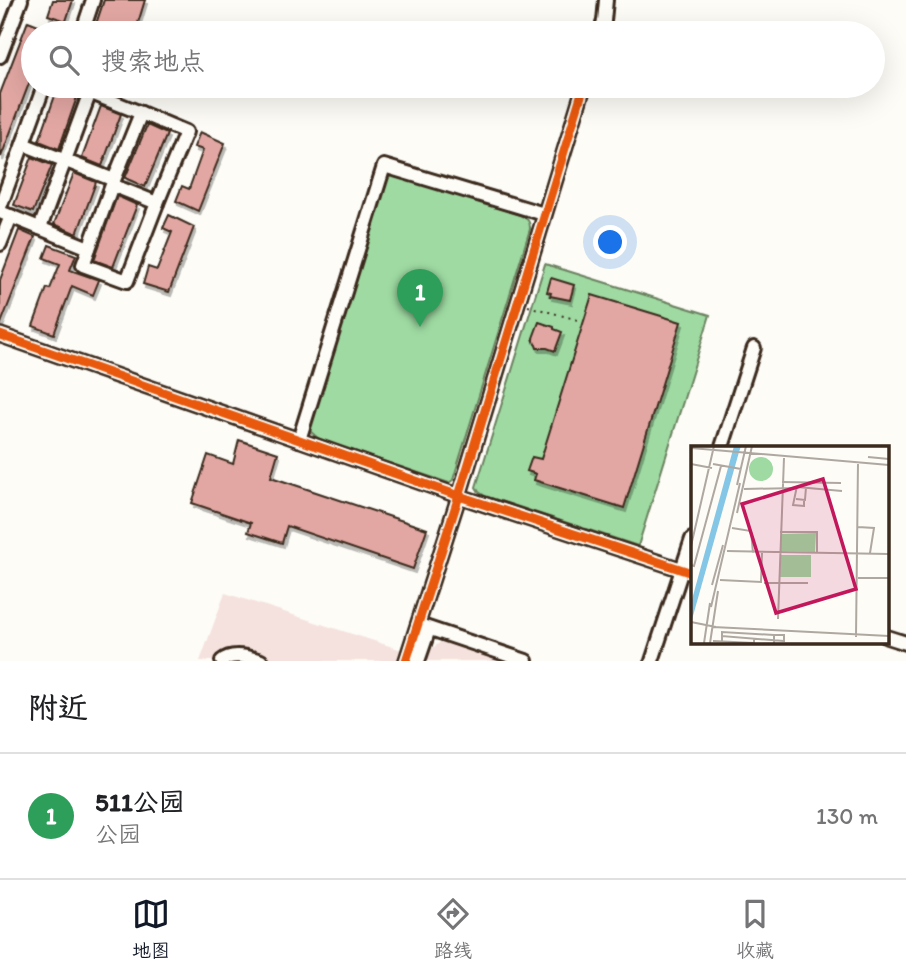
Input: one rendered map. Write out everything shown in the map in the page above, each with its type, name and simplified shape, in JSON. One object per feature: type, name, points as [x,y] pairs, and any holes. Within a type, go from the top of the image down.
[{"type":"street","points":[[0,56],[21,0]]},
{"type":"street","points":[[86,21],[93,0]]},
{"type":"street","points":[[604,21],[606,0]]},
{"type":"street","points":[[0,244],[4,212],[23,144],[40,98]]},
{"type":"street","points":[[40,228],[88,98]]},
{"type":"street","points":[[105,98],[141,113],[186,132],[127,281],[83,265],[141,113]]},
{"type":"street","points":[[418,661],[424,627],[459,496],[580,98]]},
{"type":"street","points":[[23,144],[157,202]]},
{"type":"street","points":[[299,440],[384,166],[544,214]]},
{"type":"street","points":[[4,212],[89,248]]},
{"type":"street","points":[[0,335],[459,496],[688,571]]},
{"type":"street","points":[[722,446],[754,348]]},
{"type":"street","points":[[652,661],[688,571],[691,548]]},
{"type":"street","points":[[406,661],[424,627]]},
{"type":"street","points":[[424,627],[526,661]]},
{"type":"street","points":[[888,637],[906,643]]},
{"type":"street","points":[[222,661],[227,656],[261,661]]},
{"type":"path","points":[[517,303],[578,320]]},
{"type":"shaded area","points":[[225,593],[405,651],[401,661],[200,661]]},
{"type":"shaded area","points":[[445,639],[511,661],[427,661],[431,649]]},
{"type":"green space","points":[[397,176],[520,215],[530,224],[453,480],[449,483],[320,440],[310,431],[309,425],[384,181]]},
{"type":"green space","points":[[545,264],[710,315],[638,546],[485,496],[476,487]]},
{"type":"building","points":[[53,0],[73,0],[66,21],[48,15]]},
{"type":"building","points":[[104,0],[145,0],[139,21],[97,21]]},
{"type":"building","points":[[21,39],[21,98],[23,98],[1,157],[0,94]]},
{"type":"building","points":[[54,98],[77,98],[59,149],[39,141]]},
{"type":"building","points":[[101,106],[121,114],[102,166],[82,158]]},
{"type":"building","points":[[147,125],[167,134],[145,187],[125,178]]},
{"type":"building","points":[[200,132],[225,143],[198,211],[176,201],[182,186],[189,189],[203,150],[194,147]]},
{"type":"building","points":[[32,157],[52,165],[33,212],[14,205]]},
{"type":"building","points":[[74,173],[96,182],[77,234],[54,224]]},
{"type":"building","points":[[117,196],[137,205],[113,267],[94,260]]},
{"type":"building","points":[[169,215],[194,227],[169,292],[143,284],[148,267],[157,270],[172,232],[163,228]]},
{"type":"building","points":[[19,230],[35,237],[0,326],[0,280]]},
{"type":"building","points":[[49,245],[76,255],[70,270],[99,280],[93,295],[72,286],[54,334],[33,326],[47,288],[50,289],[60,264],[44,258]]},
{"type":"building","points":[[551,278],[574,285],[570,300],[550,296],[551,293],[547,292]]},
{"type":"building","points":[[592,295],[681,322],[624,508],[534,480],[536,474],[527,471],[532,457],[541,459]]},
{"type":"building","points":[[539,322],[562,332],[555,351],[537,348],[533,338]]},
{"type":"building","points":[[239,440],[278,453],[271,477],[427,529],[413,569],[287,526],[282,543],[248,532],[251,523],[192,503],[208,455],[233,464]]},
{"type":"cycle path","points":[[406,661],[580,98]]},
{"type":"cycle path","points":[[0,335],[459,496],[691,573]]},
{"type":"place","name":"511公园","points":[[420,327]]}]
